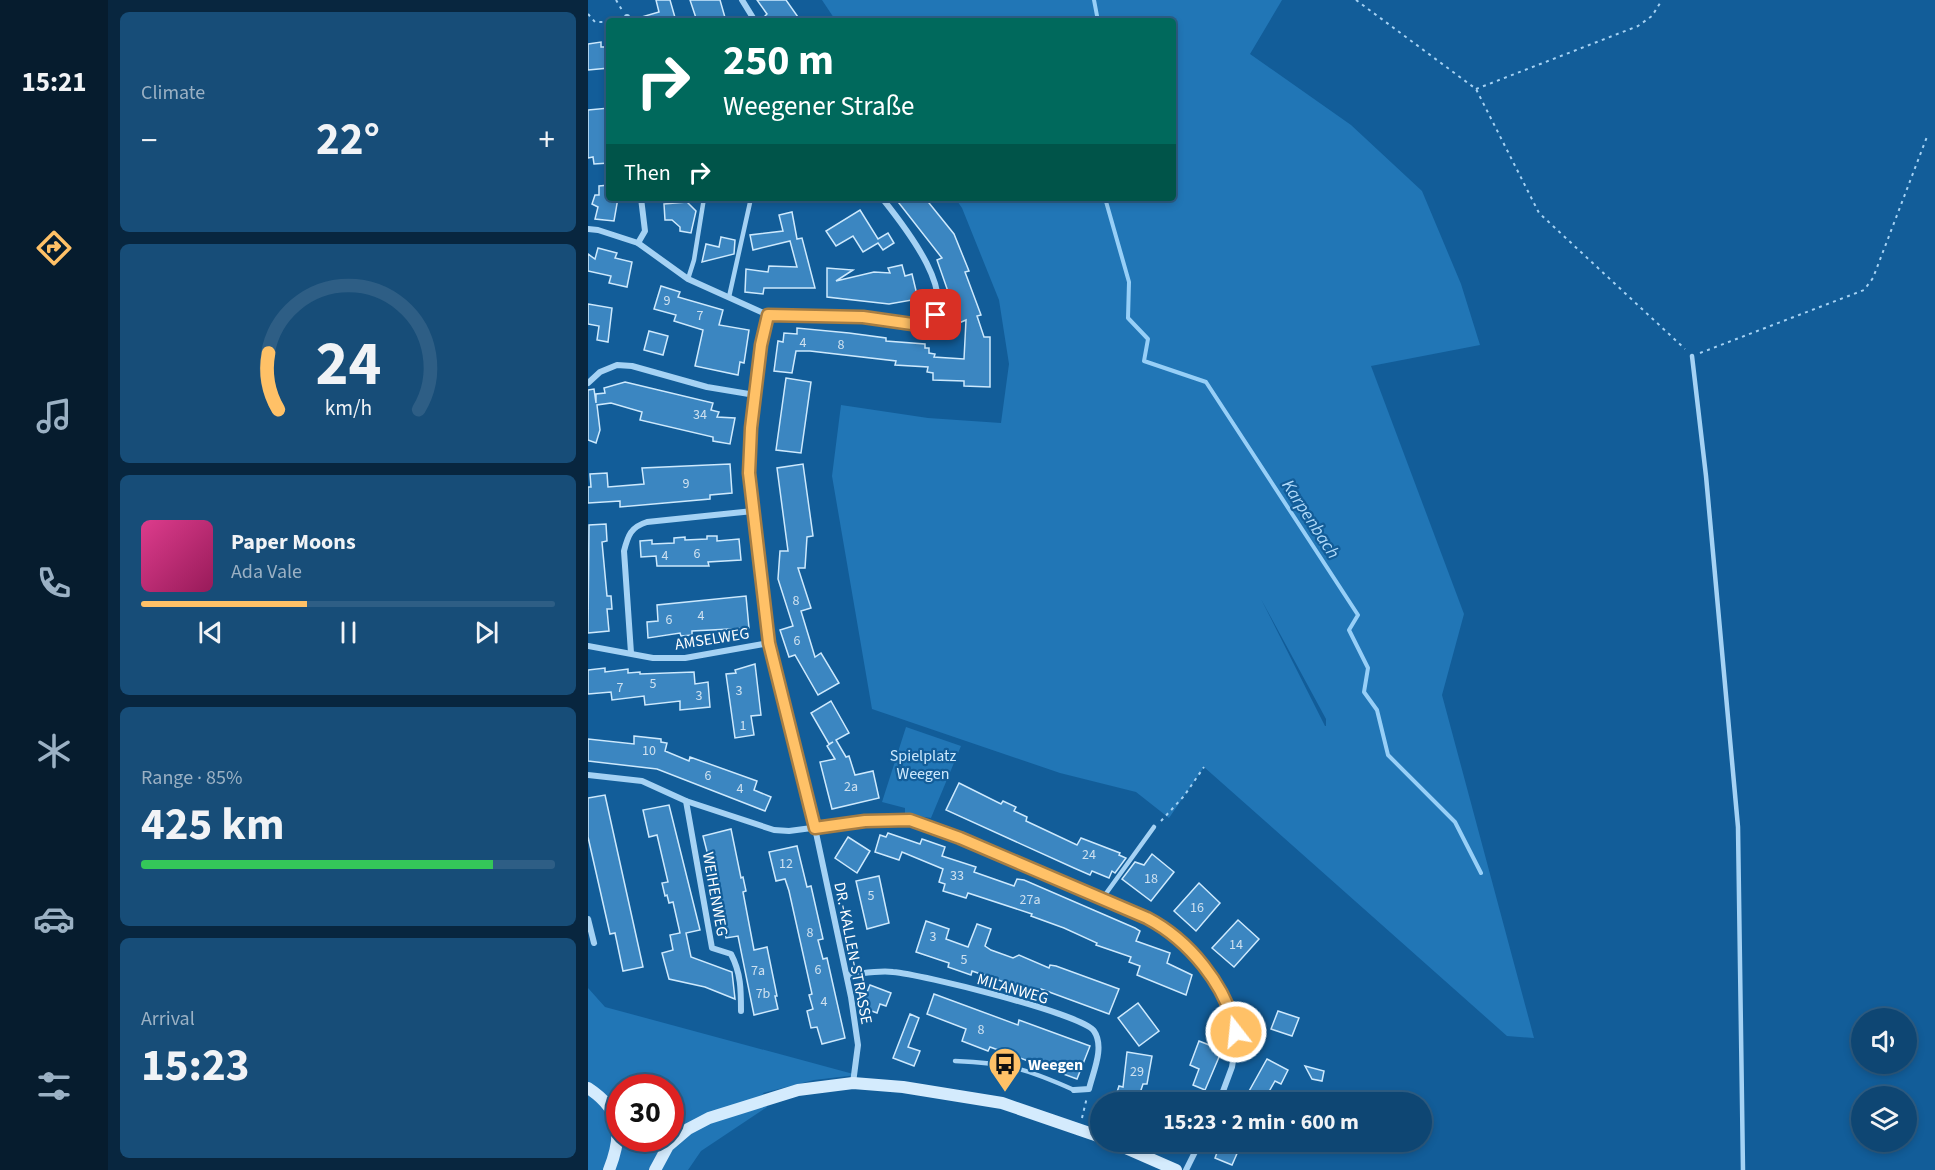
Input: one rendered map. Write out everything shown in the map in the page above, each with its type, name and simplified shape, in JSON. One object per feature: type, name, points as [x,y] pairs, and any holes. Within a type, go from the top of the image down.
[{"type":"street","points":[[742,0],[753,18]]},
{"type":"street","points":[[638,243],[645,231],[641,201]]},
{"type":"street","points":[[588,229],[638,243],[688,279],[768,315],[863,317],[926,326],[933,322],[937,297],[933,276],[917,243],[884,201]]},
{"type":"street","name":"DR.-KALLEN-STRASSE","points":[[768,315],[761,345],[748,450],[753,511],[769,643],[815,828],[847,975],[858,1045],[853,1083]]},
{"type":"street","points":[[588,383],[600,372],[617,365],[632,366],[707,387],[755,395]]},
{"type":"street","points":[[631,653],[624,551],[628,536],[635,526],[647,522],[753,511]]},
{"type":"street","name":"AMSELWEG","points":[[588,646],[653,658],[685,658],[769,643]]},
{"type":"street","points":[[588,775],[642,781],[686,801],[774,830],[815,828],[865,821],[910,820],[960,838],[1159,925],[1187,949],[1223,994],[1232,1013],[1235,1048],[1232,1067],[1223,1092]]},
{"type":"street","name":"WEIHENWEG","points":[[686,801],[712,948],[731,954],[736,964],[741,980],[741,1011]]},
{"type":"street","points":[[588,919],[594,943]]},
{"type":"street","name":"MILANWEG","points":[[847,975],[893,972],[1002,997],[1084,1022],[1095,1032],[1099,1044],[1089,1089]]},
{"type":"street","points":[[655,1170],[668,1146],[688,1129],[709,1118],[798,1090],[853,1083],[903,1087],[1002,1103],[1090,1133]]},
{"type":"street","points":[[588,1088],[604,1100],[614,1115],[617,1126],[618,1148],[609,1170]]},
{"type":"street","points":[[1074,1090],[1089,1089]]},
{"type":"street","points":[[1135,1152],[1176,1170]]},
{"type":"street","points":[[1186,1170],[1195,1152]]},
{"type":"lane","points":[[688,279],[694,260],[704,201]]},
{"type":"lane","points":[[729,297],[751,201]]},
{"type":"lane","points":[[1692,356],[1706,476],[1738,827],[1743,1170]]},
{"type":"lane","points":[[1102,899],[1155,827]]},
{"type":"lane","points":[[955,1060],[998,1062],[1018,1067],[1074,1090]]},
{"type":"path","points":[[1356,0],[1476,90],[1539,213],[1692,356],[1864,290],[1873,278],[1928,134]]},
{"type":"path","points":[[1476,90],[1638,26],[1652,16],[1662,0]]},
{"type":"path","points":[[588,14],[595,22],[606,22]]},
{"type":"path","points":[[1155,827],[1184,796],[1204,767]]},
{"type":"path","points":[[1080,1129],[1089,1089]]},
{"type":"green space","points":[[822,0],[1282,0],[1250,54],[1351,125],[1422,191],[1461,284],[1480,345],[1371,366],[1464,614],[1442,695],[1534,1038],[1507,1036],[1204,767],[1169,818],[1136,792],[1060,773],[872,709],[832,476],[841,405],[928,418],[1001,423],[1009,364],[999,300],[957,201],[1176,201],[1176,18],[834,18]],"holes":[[[1261,599],[1326,719],[1325,726]]]},
{"type":"green space","name":"Spielplatz Weegen","points":[[906,727],[961,746],[931,818],[905,814],[905,808],[882,802]]},
{"type":"green space","points":[[588,988],[605,1007],[857,1075],[814,1080],[763,1093],[767,1107],[701,1151],[688,1170],[588,1170]]},
{"type":"building","points":[[656,0],[670,0],[675,18],[638,18],[659,12]]},
{"type":"building","points":[[690,0],[720,0],[725,18],[696,18]]},
{"type":"building","points":[[757,0],[786,0],[798,17],[763,18],[767,14]]},
{"type":"building","points":[[601,42],[601,47],[606,47],[606,68],[588,70],[588,44]]},
{"type":"building","points":[[606,108],[606,163],[594,164],[593,157],[588,158],[588,110]]},
{"type":"building","points":[[606,185],[606,201],[617,201],[614,221],[595,219],[598,207],[592,204],[595,195],[599,195],[599,186]]},
{"type":"building","points":[[897,201],[927,201],[954,234],[969,271],[965,272],[981,315],[977,316],[984,337],[990,337],[990,387],[964,386],[964,381],[933,380],[933,373],[927,372],[928,367],[895,365],[896,361],[810,351],[796,351],[792,373],[774,371],[778,341],[783,342],[784,333],[797,334],[797,328],[886,338],[886,341],[925,344],[925,348],[929,348],[929,353],[935,354],[934,357],[964,359],[966,320],[959,323],[937,260],[942,258]]},
{"type":"building","points":[[687,202],[696,211],[691,233],[680,231],[680,227],[672,220],[665,220],[664,204]]},
{"type":"building","points":[[860,210],[878,239],[888,233],[894,243],[883,250],[878,243],[863,252],[853,236],[836,246],[826,231]]},
{"type":"building","points":[[792,212],[797,239],[802,238],[815,288],[764,288],[763,294],[745,292],[746,269],[768,272],[769,266],[797,267],[790,241],[753,250],[750,235],[783,231],[779,215]]},
{"type":"building","points":[[721,237],[735,240],[734,254],[702,262],[706,244],[719,247]]},
{"type":"building","points":[[598,248],[617,253],[615,258],[632,262],[627,287],[609,283],[611,276],[588,271],[588,254],[595,259]]},
{"type":"building","points":[[902,265],[905,276],[912,274],[918,299],[889,304],[827,297],[827,268],[853,270],[836,281],[874,272],[890,273],[888,268]]},
{"type":"building","points":[[661,286],[680,292],[678,297],[723,310],[719,325],[749,330],[744,363],[740,362],[738,375],[695,366],[703,330],[674,321],[676,315],[654,309]]},
{"type":"building","points":[[588,304],[612,308],[608,342],[597,340],[599,326],[588,324]]},
{"type":"building","points":[[649,331],[668,336],[663,355],[644,350]]},
{"type":"building","points":[[786,378],[811,382],[801,453],[776,450]]},
{"type":"building","points":[[625,382],[713,403],[711,410],[719,412],[717,417],[735,418],[730,444],[713,441],[713,437],[640,420],[642,412],[611,403],[597,405],[600,430],[596,443],[588,440],[588,390],[594,389],[596,403],[596,394],[605,393],[604,388]]},
{"type":"building","points":[[730,464],[732,493],[710,495],[710,499],[620,507],[620,501],[588,503],[588,487],[591,487],[590,474],[607,473],[608,487],[644,484],[642,468]]},
{"type":"building","points":[[803,464],[813,536],[807,537],[805,568],[798,568],[811,608],[801,611],[815,657],[821,653],[839,683],[818,695],[795,655],[789,657],[780,630],[793,626],[778,579],[780,551],[788,551],[777,468]]},
{"type":"building","points":[[606,524],[607,541],[602,542],[607,596],[611,596],[612,609],[607,609],[609,631],[588,633],[589,525]]},
{"type":"building","points":[[707,536],[717,536],[717,541],[739,539],[741,560],[708,562],[709,566],[657,566],[656,556],[641,557],[640,541],[652,540],[652,544],[674,543],[674,538],[707,539]]},
{"type":"building","points":[[746,596],[749,628],[692,631],[692,635],[681,636],[680,633],[648,638],[647,622],[658,621],[657,605]]},
{"type":"building","points":[[755,664],[761,715],[751,716],[754,735],[735,738],[726,674],[736,673],[735,670]]},
{"type":"building","points":[[605,668],[605,672],[628,669],[628,673],[640,672],[640,674],[694,672],[695,684],[708,682],[710,707],[680,710],[680,701],[645,705],[644,696],[612,700],[611,692],[588,694],[588,670]]},
{"type":"building","points":[[831,701],[849,733],[836,740],[846,757],[849,756],[855,775],[873,771],[879,798],[832,809],[820,762],[835,759],[827,746],[833,742],[829,744],[811,713]]},
{"type":"building","points":[[634,736],[661,739],[661,742],[667,743],[665,751],[689,761],[690,757],[757,781],[754,790],[771,797],[765,811],[657,769],[588,761],[588,739],[634,744]]},
{"type":"building","points":[[959,783],[1001,804],[1003,801],[1016,807],[1014,811],[1027,817],[1026,821],[1077,845],[1081,838],[1120,853],[1119,855],[1126,858],[1115,873],[1112,871],[1109,878],[1092,871],[1090,875],[1074,868],[946,810]]},
{"type":"building","points":[[605,795],[643,967],[623,971],[615,933],[610,934],[588,837],[588,798]]},
{"type":"building","points":[[669,805],[700,930],[686,933],[691,957],[732,972],[735,999],[705,987],[669,979],[662,953],[673,950],[670,935],[680,933],[673,902],[669,903],[667,895],[665,896],[662,883],[668,882],[657,835],[649,837],[643,810]]},
{"type":"building","points":[[731,829],[741,878],[743,877],[746,891],[743,892],[754,950],[767,947],[777,996],[775,996],[778,1009],[754,1015],[738,936],[726,938],[718,887],[716,887],[703,836]]},
{"type":"building","points":[[888,833],[920,844],[922,839],[945,847],[942,856],[976,867],[974,872],[1014,886],[1017,879],[1024,880],[1135,928],[1140,931],[1136,941],[1170,953],[1167,963],[1192,975],[1186,995],[1137,975],[1140,966],[1129,962],[1131,957],[1096,945],[1097,943],[1064,928],[1031,916],[1032,914],[968,893],[966,898],[943,891],[945,884],[939,882],[943,869],[902,852],[899,860],[875,852],[880,835],[886,837]]},
{"type":"building","points":[[848,837],[870,851],[857,873],[835,858]]},
{"type":"building","points":[[797,846],[807,887],[811,886],[823,939],[818,940],[823,959],[827,958],[845,1038],[822,1044],[817,1027],[811,1028],[807,1011],[813,1009],[809,995],[812,994],[789,891],[785,879],[776,881],[769,852]]},
{"type":"building","points":[[1152,854],[1174,872],[1151,901],[1122,879],[1135,862],[1144,865]]},
{"type":"building","points":[[879,876],[889,923],[867,929],[856,881]]},
{"type":"building","points":[[1199,883],[1220,903],[1196,931],[1174,911]]},
{"type":"building","points":[[1238,920],[1259,939],[1234,967],[1212,948]]},
{"type":"building","points":[[926,921],[949,929],[946,939],[968,947],[977,924],[991,929],[985,946],[991,950],[1013,958],[1019,955],[1049,968],[1050,965],[1056,966],[1119,989],[1109,1014],[1041,989],[1039,994],[972,971],[971,975],[948,967],[949,963],[916,952]]},
{"type":"building","points":[[870,985],[891,993],[886,1006],[880,1004],[877,1013],[861,1007]]},
{"type":"building","points":[[934,994],[1018,1025],[1019,1020],[1090,1046],[1077,1079],[990,1047],[988,1051],[962,1041],[966,1029],[927,1014]]},
{"type":"building","points":[[1138,1003],[1159,1031],[1139,1046],[1118,1018]]},
{"type":"building","points":[[1278,1011],[1299,1018],[1292,1036],[1271,1029]]},
{"type":"building","points":[[910,1014],[919,1018],[908,1047],[920,1051],[914,1066],[893,1058]]},
{"type":"building","points":[[1199,1041],[1222,1050],[1205,1090],[1193,1085],[1199,1069],[1190,1065]]},
{"type":"building","points":[[1127,1052],[1152,1056],[1147,1084],[1143,1084],[1140,1092],[1117,1092],[1119,1086],[1123,1087]]},
{"type":"building","points":[[1267,1059],[1288,1070],[1281,1084],[1275,1081],[1269,1092],[1249,1092]]},
{"type":"building","points":[[1305,1066],[1324,1071],[1322,1081],[1312,1079]]},
{"type":"building","points":[[1217,1152],[1238,1152],[1232,1165],[1215,1158]]},
{"type":"waterway","name":"Karpenbach","points":[[1094,0],[1097,18]]},
{"type":"waterway","name":"Karpenbach","points":[[1106,201],[1129,282],[1128,318],[1148,339],[1144,361],[1206,382],[1358,615],[1349,630],[1368,668],[1364,692],[1377,710],[1388,755],[1455,822],[1481,873]]},
{"type":"place","name":"Weegen","points":[[1005,1093]]},
{"type":"route","points":[[936,315],[933,322],[926,326],[915,326],[863,317],[768,315],[761,345],[748,450],[749,473],[769,643],[815,828],[865,821],[910,820],[960,838],[1147,918],[1159,925],[1187,949],[1211,976],[1232,1013],[1236,1032]]}]
